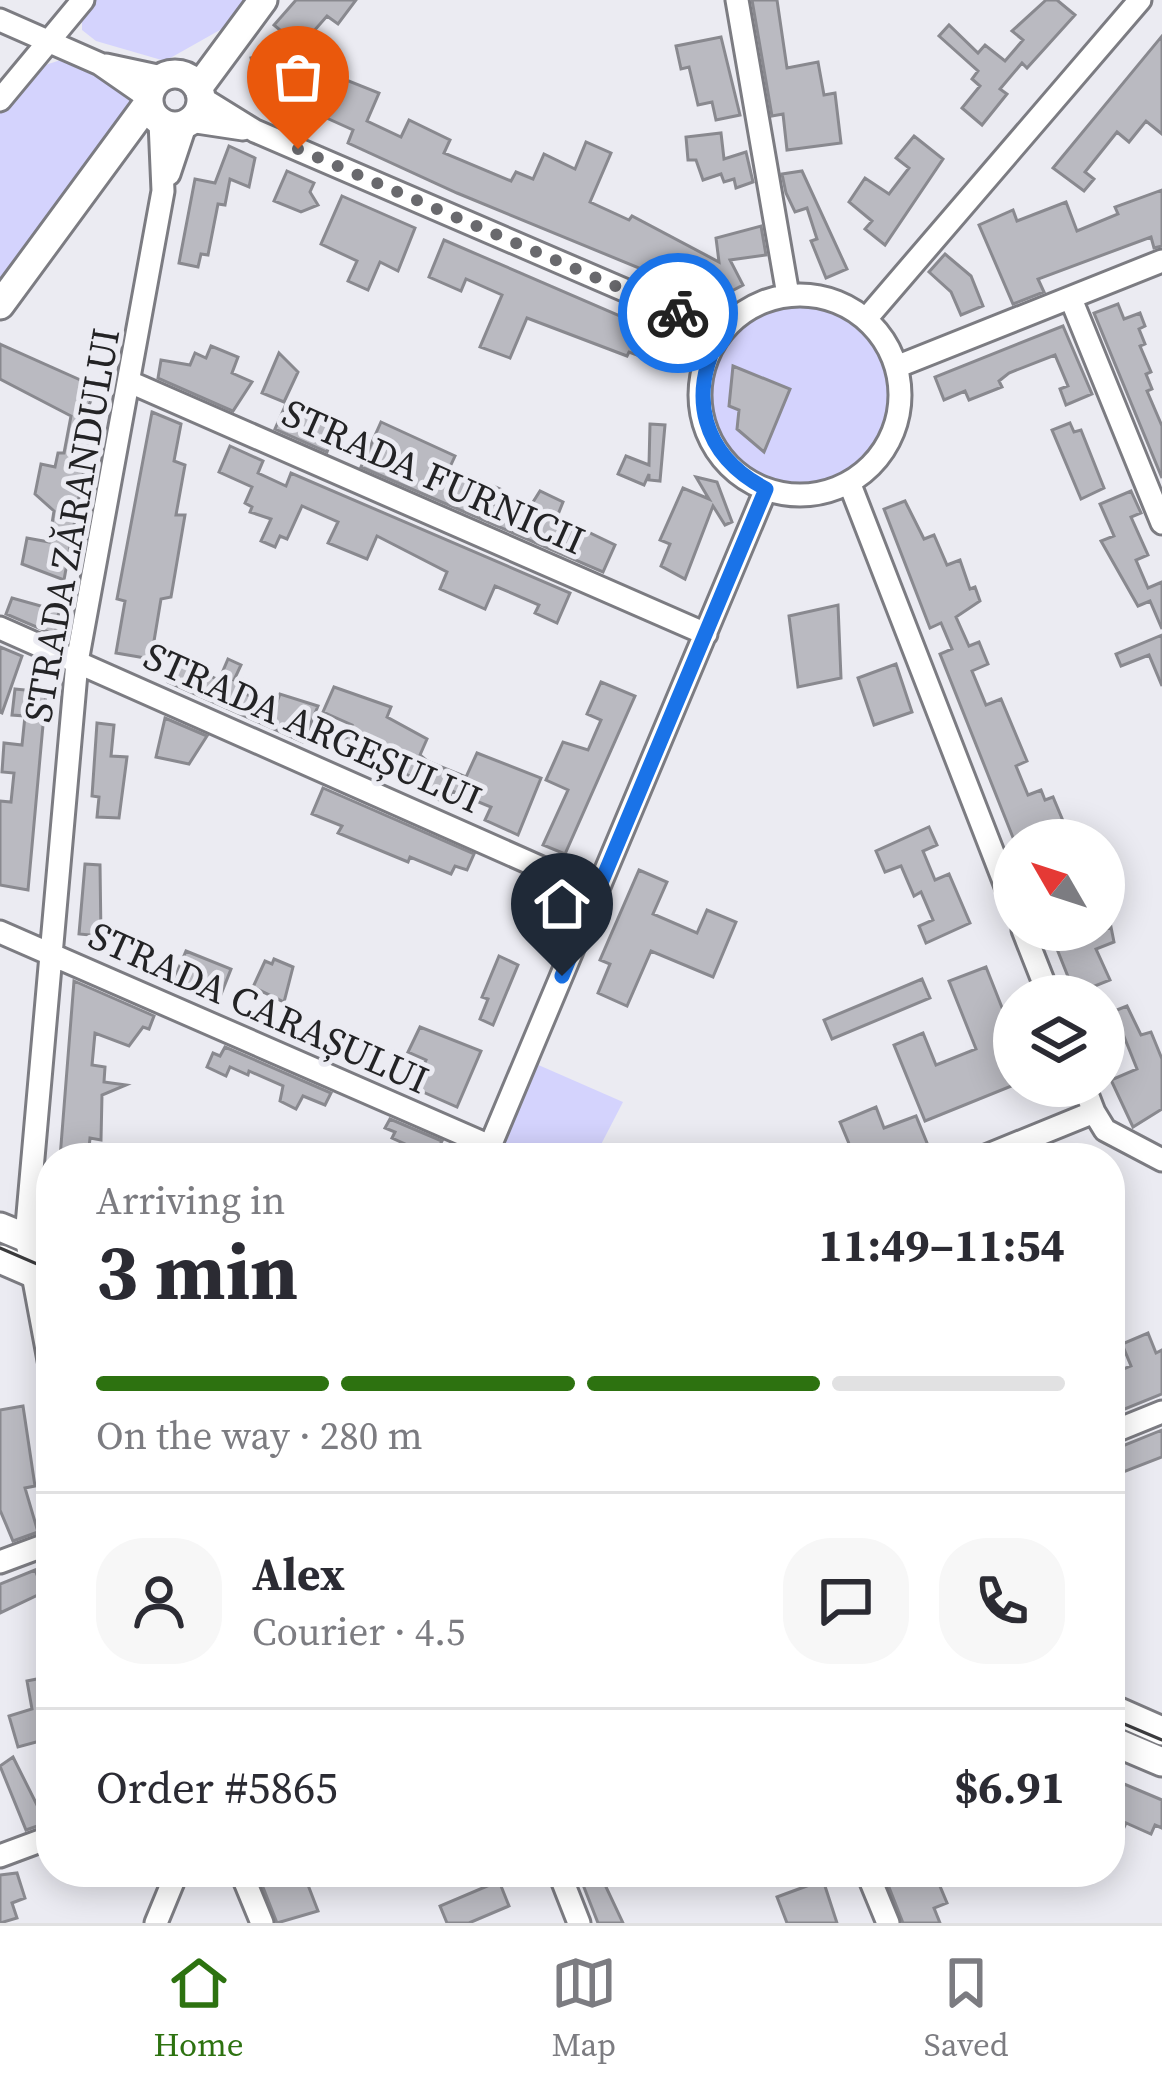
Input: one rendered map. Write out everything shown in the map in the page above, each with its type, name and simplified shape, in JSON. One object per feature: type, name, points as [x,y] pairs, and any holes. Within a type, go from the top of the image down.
[{"type":"street","points":[[0,100],[83,0]]},
{"type":"street","points":[[737,0],[788,295]]},
{"type":"street","points":[[866,319],[1140,0]]},
{"type":"street","points":[[0,304],[94,172],[173,102],[259,4]]},
{"type":"street","points":[[0,20],[173,102],[255,131],[722,332]]},
{"type":"street","name":"STRADA ZĂRANDULUI","points":[[36,1324],[18,1268],[26,1238],[77,662],[132,383],[173,102]]},
{"type":"street","points":[[896,367],[1162,261]]},
{"type":"street","points":[[788,295],[840,303],[866,319],[884,339],[896,367],[897,420],[887,445],[849,482],[796,495],[766,489],[740,475],[716,450],[703,419],[700,386],[722,332],[761,303],[788,295]]},
{"type":"street","points":[[1071,299],[1162,523]]},
{"type":"street","name":"STRADA FURNICII","points":[[132,383],[706,634]]},
{"type":"street","points":[[849,482],[993,853]]},
{"type":"street","points":[[492,1143],[766,489]]},
{"type":"street","name":"STRADA ARGEȘULUI","points":[[0,628],[598,892]]},
{"type":"street","name":"STRADA CARAȘULUI","points":[[0,932],[468,1143]]},
{"type":"street","points":[[1092,1107],[1105,1130],[1162,1160]]},
{"type":"street","points":[[1018,1143],[1094,1112]]},
{"type":"street","points":[[1125,1427],[1162,1412]]},
{"type":"street","points":[[0,1562],[36,1549]]},
{"type":"street","points":[[1125,1715],[1162,1731]]},
{"type":"street","points":[[1125,1746],[1162,1762]]},
{"type":"street","points":[[0,1856],[36,1843]]},
{"type":"street","points":[[156,1923],[171,1887]]},
{"type":"street","points":[[247,1887],[262,1923]]},
{"type":"street","points":[[565,1887],[579,1923]]},
{"type":"street","points":[[873,1887],[888,1923]]},
{"type":"shaded area","points":[[92,0],[248,0],[227,26],[165,61],[96,41],[82,30],[82,12]]},
{"type":"shaded area","points":[[70,57],[130,90],[134,107],[0,286],[0,113],[39,67]]},
{"type":"shaded area","points":[[800,295],[838,303],[870,325],[892,357],[900,395],[892,433],[870,465],[838,487],[800,495],[762,487],[730,465],[708,433],[700,395],[708,357],[730,325],[762,303]]},
{"type":"shaded area","points":[[527,1060],[623,1102],[602,1143],[491,1143]]},
{"type":"building","points":[[296,0],[356,0],[338,24],[327,16],[300,47],[274,25]]},
{"type":"building","points":[[752,0],[777,0],[787,68],[818,62],[824,95],[835,93],[841,143],[787,150],[783,114],[772,116]]},
{"type":"building","points":[[1046,0],[1057,0],[1075,15],[1027,68],[1022,63],[1000,89],[1007,94],[982,125],[962,108],[980,86],[972,79],[978,71],[939,36],[949,25],[978,53],[985,45],[1005,61],[1023,40],[1012,31]]},
{"type":"building","points":[[1162,36],[1162,134],[1146,121],[1129,142],[1117,132],[1085,172],[1094,179],[1084,191],[1053,168]]},
{"type":"building","points":[[721,37],[740,115],[716,120],[712,102],[698,105],[689,67],[681,69],[676,46]]},
{"type":"building","points":[[300,47],[291,58],[379,93],[367,121],[401,137],[409,120],[450,140],[444,153],[511,181],[516,172],[533,179],[544,154],[575,169],[586,142],[611,153],[590,202],[629,220],[632,216],[719,262],[716,238],[761,226],[766,255],[730,260],[743,285],[722,296],[714,281],[693,271],[685,287],[457,193],[348,143],[353,130],[298,105],[304,92],[261,102],[251,58]]},
{"type":"building","points":[[721,133],[724,159],[746,152],[753,182],[736,188],[734,179],[724,182],[721,174],[703,180],[696,160],[688,160],[686,137]]},
{"type":"building","points":[[914,136],[943,159],[885,245],[865,229],[872,221],[849,202],[865,178],[889,194],[909,168],[896,158]]},
{"type":"building","points":[[229,146],[255,158],[249,187],[230,179],[225,205],[218,204],[208,255],[201,254],[198,267],[179,263],[195,179],[215,183]]},
{"type":"building","points":[[287,171],[314,183],[310,192],[318,205],[301,212],[274,201]]},
{"type":"building","points":[[802,171],[847,269],[826,278],[811,241],[817,239],[807,208],[795,212],[786,193],[782,174]]},
{"type":"building","points":[[1162,190],[1162,246],[1154,248],[1151,237],[1038,279],[1044,292],[1013,304],[979,225],[1013,210],[1017,221],[1066,202],[1077,231],[1118,214],[1115,207]]},
{"type":"building","points":[[342,196],[415,228],[398,271],[380,262],[368,290],[348,281],[357,261],[321,244]]},
{"type":"building","points":[[444,240],[685,344],[678,363],[659,363],[629,352],[627,356],[527,318],[510,358],[480,347],[502,295],[466,279],[461,291],[429,277]]},
{"type":"building","points":[[945,254],[971,276],[983,306],[961,315],[951,292],[929,272]]},
{"type":"building","points":[[1118,304],[1124,319],[1140,313],[1145,326],[1139,329],[1145,344],[1140,346],[1151,372],[1146,374],[1152,389],[1147,391],[1162,426],[1162,478],[1094,313]]},
{"type":"building","points":[[1063,326],[1092,394],[1066,405],[1060,389],[1068,386],[1055,355],[1009,373],[999,381],[1002,387],[969,400],[965,391],[944,400],[935,377]]},
{"type":"building","points":[[0,344],[96,387],[76,439],[89,442],[64,580],[22,564],[27,538],[49,542],[54,511],[35,494],[41,464],[55,467],[58,453],[64,453],[71,416],[0,379]]},
{"type":"building","points":[[211,346],[238,357],[232,373],[252,382],[233,411],[158,378],[161,360],[190,365],[195,353],[206,358]]},
{"type":"building","points":[[279,353],[298,372],[284,402],[262,393]]},
{"type":"building","points":[[733,366],[790,389],[764,452],[737,429],[739,410],[729,406]]},
{"type":"building","points":[[286,404],[335,430],[327,452],[275,429]]},
{"type":"building","points":[[152,412],[181,424],[174,461],[185,465],[176,515],[185,515],[171,597],[161,599],[151,659],[116,653],[125,601],[117,599]]},
{"type":"building","points":[[381,422],[455,456],[450,467],[500,489],[493,504],[523,518],[540,491],[563,502],[557,517],[615,545],[603,572],[361,467]]},
{"type":"building","points":[[1070,423],[1074,432],[1081,430],[1104,488],[1081,499],[1052,430]]},
{"type":"building","points":[[650,424],[665,425],[660,481],[649,480],[649,474],[644,485],[618,474],[626,456],[649,465]]},
{"type":"building","points":[[230,446],[263,461],[258,473],[286,486],[291,473],[570,593],[557,623],[535,613],[539,605],[495,586],[485,609],[440,589],[447,572],[377,536],[367,559],[328,543],[338,522],[302,506],[287,539],[280,536],[275,547],[261,541],[271,519],[250,512],[252,507],[245,503],[252,487],[219,472]]},
{"type":"building","points":[[696,477],[717,482],[732,522],[725,525],[713,506],[685,579],[661,566],[670,544],[660,540],[683,488],[709,499]]},
{"type":"building","points":[[1131,491],[1141,513],[1131,517],[1148,555],[1136,560],[1148,588],[1162,582],[1162,629],[1150,601],[1138,606],[1101,541],[1114,536],[1100,504]]},
{"type":"building","points":[[905,501],[924,539],[934,535],[947,565],[960,560],[970,589],[975,587],[980,601],[956,617],[969,646],[979,642],[988,664],[972,671],[986,705],[1001,699],[1027,761],[1016,766],[1028,795],[1041,790],[1045,800],[1053,797],[1062,819],[1006,819],[940,654],[952,649],[941,623],[930,628],[884,509]]},
{"type":"building","points":[[12,598],[59,611],[55,635],[6,614]]},
{"type":"building","points":[[838,605],[841,678],[798,687],[789,616]]},
{"type":"building","points":[[1162,635],[1162,686],[1149,655],[1121,666],[1116,654]]},
{"type":"building","points":[[0,647],[22,656],[2,713],[0,712]]},
{"type":"building","points":[[228,659],[241,665],[234,680],[246,685],[243,693],[275,707],[280,694],[318,706],[303,742],[168,682],[177,661],[219,680]]},
{"type":"building","points":[[896,664],[912,712],[874,725],[858,678]]},
{"type":"building","points":[[601,682],[635,696],[565,854],[543,845],[568,790],[546,780],[563,742],[588,750],[601,720],[587,714]]},
{"type":"building","points":[[334,687],[391,707],[387,717],[427,739],[420,755],[427,761],[466,777],[477,753],[541,778],[518,835],[485,820],[491,807],[452,791],[447,803],[425,794],[429,784],[398,771],[401,763],[392,756],[366,744],[360,756],[342,748],[352,725],[323,712]]},
{"type":"building","points":[[15,689],[46,692],[28,890],[0,885],[0,801],[11,802],[14,773],[2,772],[4,743],[22,745],[25,716],[12,715]]},
{"type":"building","points":[[165,718],[207,736],[189,764],[156,757]]},
{"type":"building","points":[[97,723],[114,725],[111,756],[127,757],[119,818],[97,817],[99,797],[92,796]]},
{"type":"building","points":[[323,788],[474,854],[467,870],[455,866],[451,874],[410,857],[408,862],[338,833],[342,826],[312,814]]},
{"type":"building","points":[[929,827],[937,845],[923,851],[935,880],[949,874],[970,923],[926,943],[919,926],[933,920],[921,892],[914,896],[901,866],[885,872],[876,851]]},
{"type":"building","points":[[85,864],[100,865],[101,936],[79,934]]},
{"type":"building","points":[[639,870],[667,882],[653,914],[697,933],[707,910],[736,922],[713,977],[651,951],[627,1006],[598,993],[610,964],[600,960]]},
{"type":"building","points":[[186,951],[231,969],[218,1002],[173,982]]},
{"type":"building","points":[[1058,951],[1097,951],[1108,975],[1067,975]]},
{"type":"building","points":[[499,956],[518,965],[493,1025],[480,1019],[488,999],[482,997]]},
{"type":"building","points":[[274,959],[293,967],[284,1002],[253,987],[265,961],[272,964]]},
{"type":"building","points":[[986,967],[993,985],[993,1093],[925,1121],[894,1045],[923,1033],[936,1065],[976,1049],[949,981]]},
{"type":"building","points":[[922,979],[930,998],[832,1039],[824,1020]]},
{"type":"building","points":[[74,981],[154,1016],[149,1029],[143,1027],[129,1046],[95,1033],[92,1065],[105,1067],[104,1082],[126,1085],[102,1095],[101,1140],[61,1143]]},
{"type":"building","points":[[1125,1007],[1141,1035],[1151,1032],[1162,1059],[1162,1109],[1133,1127],[1124,1107],[1125,1074],[1137,1069],[1125,1039]]},
{"type":"building","points":[[420,1027],[481,1051],[457,1107],[414,1088],[426,1060],[408,1052]]},
{"type":"building","points":[[225,1047],[331,1093],[325,1105],[303,1096],[296,1109],[280,1101],[283,1086],[249,1071],[248,1075],[230,1067],[226,1076],[207,1067],[213,1053],[220,1056]]},
{"type":"building","points":[[876,1107],[884,1128],[916,1116],[927,1143],[849,1143],[840,1122]]},
{"type":"building","points":[[390,1119],[442,1141],[403,1143],[385,1128]]},
{"type":"building","points":[[1148,1333],[1156,1353],[1162,1350],[1162,1394],[1125,1409],[1125,1368],[1131,1366],[1125,1343]]},
{"type":"building","points":[[23,1406],[35,1486],[25,1488],[36,1533],[13,1541],[0,1510],[0,1410]]},
{"type":"building","points":[[1162,1430],[1162,1457],[1125,1471],[1125,1445]]},
{"type":"building","points":[[35,1570],[36,1596],[0,1613],[0,1584]]},
{"type":"building","points":[[36,1679],[36,1742],[18,1747],[9,1716],[32,1709],[27,1681]]},
{"type":"building","points":[[13,1757],[36,1803],[36,1826],[26,1830],[0,1766]]},
{"type":"building","points":[[1125,1784],[1162,1800],[1162,1828],[1155,1825],[1151,1834],[1126,1823]]},
{"type":"building","points":[[17,1873],[25,1898],[12,1903],[17,1918],[0,1923],[0,1875]]},
{"type":"building","points":[[263,1887],[309,1887],[318,1911],[277,1923]]},
{"type":"building","points":[[485,1887],[501,1887],[509,1906],[469,1923],[447,1923],[440,1906]]},
{"type":"building","points":[[584,1887],[606,1887],[623,1923],[598,1923]]},
{"type":"building","points":[[804,1887],[825,1887],[837,1923],[787,1923],[777,1897]]},
{"type":"building","points":[[889,1887],[940,1887],[947,1903],[934,1908],[940,1923],[903,1923]]},
{"type":"tram line","points":[[0,1248],[36,1264]]},
{"type":"tram line","points":[[1125,1724],[1162,1740]]},
{"type":"way so far","points":[[298,149],[678,313]]},
{"type":"route","points":[[562,976],[766,489],[740,475],[716,450],[703,419],[700,386],[707,358],[722,332],[678,313]]}]
